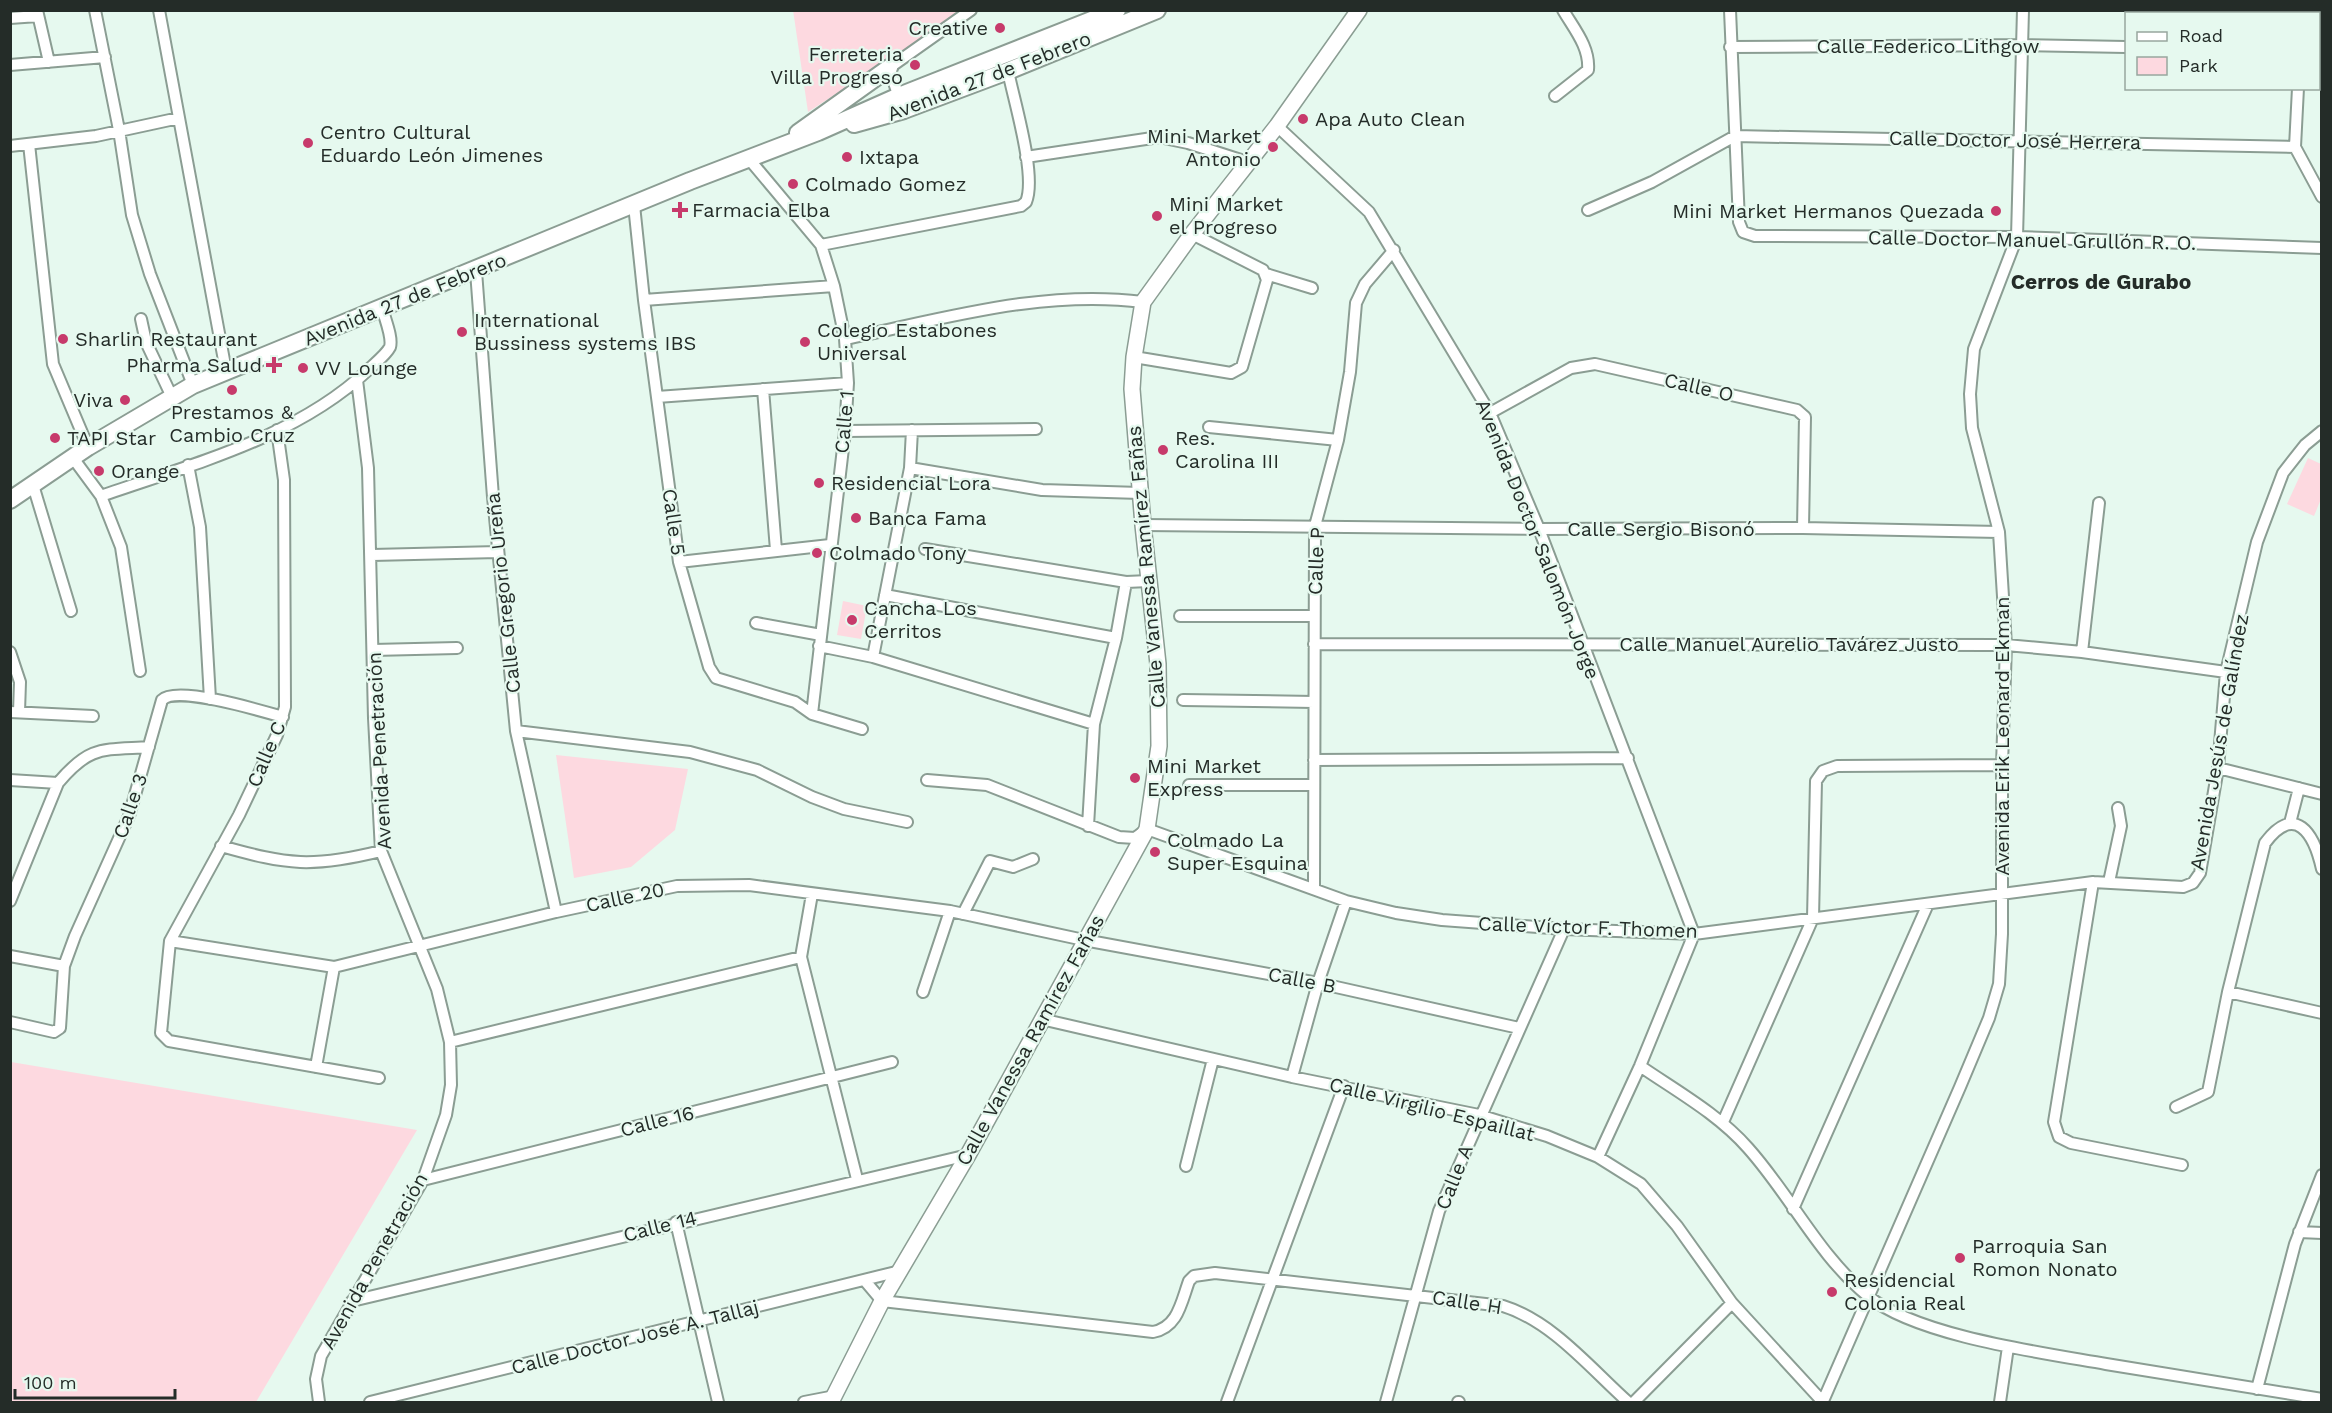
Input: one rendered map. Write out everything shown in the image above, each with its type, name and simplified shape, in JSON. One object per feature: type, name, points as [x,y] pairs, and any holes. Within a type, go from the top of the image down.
[{"type":"main road","name":"Avenida 27 de Febrero","points":[[901,103],[1117,10]]},
{"type":"main road","name":"Avenida 27 de Febrero","points":[[10,500],[88,447],[193,386],[226,371],[818,132],[901,103],[1008,71],[1157,10]]},
{"type":"main road","points":[[778,148],[889,68]]},
{"type":"street","points":[[95,10],[119,130],[132,215],[150,274],[193,386]]},
{"type":"street","points":[[159,10],[226,371]]},
{"type":"street","points":[[901,103],[889,68],[971,10]]},
{"type":"street","name":"Calle Vanessa Ramírez Fañas","points":[[833,1399],[882,1301],[968,1155],[1147,829],[1159,746],[1158,664],[1143,525],[1132,389],[1134,357],[1143,302],[1192,234],[1277,126],[1359,10]]},
{"type":"street","points":[[1555,96],[1588,70],[1587,51],[1563,10]]},
{"type":"street","points":[[1588,210],[1652,182],[1735,136],[1730,10]]},
{"type":"street","name":"Avenida Erik Leonard Ekman","points":[[1823,1402],[1989,1018],[2001,967],[2002,765],[2006,645],[1999,532],[1972,428],[1970,394],[1974,349],[2017,237],[2023,10]]},
{"type":"street","points":[[10,18],[37,13],[49,62]]},
{"type":"street","name":"Calle Federico Lithgow","points":[[1730,47],[2022,45],[2125,47]]},
{"type":"street","points":[[10,66],[105,57]]},
{"type":"street","points":[[822,245],[1021,206],[1029,196],[1026,156],[1008,71]]},
{"type":"street","points":[[2298,90],[2295,147],[2322,197]]},
{"type":"street","points":[[10,146],[119,130],[179,118]]},
{"type":"street","name":"Avenida Doctor Salomón Jorge","points":[[1277,126],[1369,212],[1394,250],[1490,413],[1539,529],[1694,933]]},
{"type":"street","name":"Calle Doctor José Herrera","points":[[1735,136],[2295,147]]},
{"type":"street","name":"Calle Doctor Manuel Grullón R. O.","points":[[1735,136],[1739,222],[1743,232],[1755,236],[2017,237],[2322,248]]},
{"type":"street","points":[[1026,156],[1159,137],[1188,143],[1247,162]]},
{"type":"street","points":[[29,144],[53,364],[88,447]]},
{"type":"street","name":"Calle 1","points":[[749,159],[822,245],[834,286],[845,339],[848,383],[844,431],[812,714]]},
{"type":"street","name":"Calle 5","points":[[634,205],[644,300],[679,562],[709,667],[716,678],[795,702],[812,714],[862,729]]},
{"type":"street","points":[[1192,234],[1266,274],[1312,288]]},
{"type":"street","name":"Calle P","points":[[1314,889],[1315,526],[1338,440],[1350,372],[1356,303],[1365,284],[1394,250]]},
{"type":"street","name":"Calle Gregorio Ureña","points":[[476,271],[498,552],[516,730],[556,912]]},
{"type":"street","points":[[1134,357],[1231,373],[1238,372],[1242,367],[1267,280],[1266,274]]},
{"type":"street","points":[[644,300],[834,286]]},
{"type":"street","points":[[845,339],[1010,304],[1110,298],[1143,302]]},
{"type":"street","points":[[101,496],[278,430],[322,405],[357,380],[390,346],[382,307]]},
{"type":"street","points":[[141,319],[146,342],[172,398]]},
{"type":"street","name":"Calle O","points":[[1490,413],[1571,368],[1595,364],[1797,410],[1805,417],[1803,528]]},
{"type":"street","name":"Avenida Penetración","points":[[319,1402],[317,1366],[423,1180],[446,1115],[451,1085],[450,1042],[437,989],[381,851],[368,468],[357,380]]},
{"type":"street","points":[[657,397],[848,383]]},
{"type":"street","points":[[763,389],[776,550]]},
{"type":"street","points":[[1209,427],[1338,440]]},
{"type":"street","points":[[844,431],[1036,429]]},
{"type":"street","name":"Calle C","points":[[278,430],[284,480],[286,666],[283,717],[277,735],[244,805],[170,941],[161,1033],[169,1041],[316,1067]]},
{"type":"street","points":[[873,657],[910,468],[912,430]]},
{"type":"street","name":"Avenida Jesús de Galíndez","points":[[2183,887],[2193,883],[2200,873],[2218,768],[2226,672],[2257,542],[2283,473],[2304,445],[2322,431]]},
{"type":"street","points":[[73,458],[101,496],[121,547],[140,671]]},
{"type":"street","points":[[188,465],[200,527],[210,699]]},
{"type":"street","points":[[910,468],[1042,490],[1140,493]]},
{"type":"street","points":[[33,485],[71,611]]},
{"type":"street","points":[[2082,652],[2099,503]]},
{"type":"street","name":"Calle Sergio Bisonó","points":[[1143,525],[1539,529],[1803,528],[1999,532]]},
{"type":"street","points":[[679,562],[830,545]]},
{"type":"street","points":[[925,549],[1126,582],[1149,581]]},
{"type":"street","points":[[372,555],[498,552]]},
{"type":"street","points":[[1088,826],[1094,724],[1116,638],[1126,582]]},
{"type":"street","points":[[885,595],[1116,638]]},
{"type":"street","points":[[1180,616],[1314,616]]},
{"type":"street","points":[[756,623],[1094,724]]},
{"type":"street","name":"Calle Manuel Aurelio Tavárez Justo","points":[[1314,644],[2006,645],[2082,652],[2226,672]]},
{"type":"street","points":[[373,650],[457,648]]},
{"type":"street","points":[[10,652],[20,682],[15,712],[93,716]]},
{"type":"street","name":"Calle 3","points":[[10,1022],[54,1032],[60,1028],[64,966],[75,936],[129,816],[165,697],[210,699],[283,717]]},
{"type":"street","points":[[1183,700],[1314,702]]},
{"type":"street","points":[[516,730],[690,752],[757,770],[812,798],[844,809],[907,822]]},
{"type":"street","points":[[10,901],[57,783],[79,759],[94,752],[149,747]]},
{"type":"street","points":[[1314,760],[1628,758]]},
{"type":"street","points":[[1723,1122],[1813,918],[1816,781],[1824,771],[1837,766],[2002,765]]},
{"type":"street","points":[[2218,768],[2322,794]]},
{"type":"street","points":[[10,780],[57,783]]},
{"type":"street","points":[[927,780],[987,785],[1088,826],[1127,839],[1135,838],[1147,829]]},
{"type":"street","points":[[1189,785],[1314,785]]},
{"type":"street","points":[[2290,823],[2299,788]]},
{"type":"street","points":[[2109,882],[2121,826],[2118,808]]},
{"type":"street","points":[[2176,1107],[2208,1092],[2228,992],[2265,843],[2276,828],[2290,823],[2302,826],[2311,836],[2322,868]]},
{"type":"street","name":"Calle Víctor F. Thomen","points":[[1147,829],[1346,901],[1419,917],[1564,929],[1694,933],[2093,882],[2183,887]]},
{"type":"street","points":[[221,846],[274,861],[294,863],[345,860],[381,851]]},
{"type":"street","points":[[963,914],[990,861],[1013,867],[1033,859]]},
{"type":"street","points":[[2093,882],[2054,1122],[2059,1137],[2071,1143],[2182,1165]]},
{"type":"street","name":"Calle 20","points":[[170,941],[334,967],[420,944],[677,886],[748,885],[950,911],[1084,940]]},
{"type":"street","points":[[812,894],[801,957],[857,1179]]},
{"type":"street","points":[[1292,1077],[1318,983],[1346,901]]},
{"type":"street","points":[[1793,1209],[1928,904]]},
{"type":"street","points":[[923,992],[950,911]]},
{"type":"street","name":"Calle A","points":[[1386,1402],[1439,1211],[1479,1115],[1564,929]]},
{"type":"street","points":[[1598,1156],[1640,1066],[1694,933]]},
{"type":"street","name":"Calle B","points":[[1084,940],[1318,983],[1519,1028]]},
{"type":"street","points":[[10,956],[64,966]]},
{"type":"street","points":[[450,1042],[801,957]]},
{"type":"street","points":[[334,967],[316,1067],[379,1078]]},
{"type":"street","points":[[2228,992],[2322,1013]]},
{"type":"street","name":"Calle Virgilio Espaillat","points":[[1041,1019],[1292,1077],[1479,1115],[1547,1136],[1598,1156],[1641,1184],[1677,1227],[1732,1303],[1823,1402]]},
{"type":"street","points":[[1186,1166],[1213,1059]]},
{"type":"street","name":"Calle 16","points":[[423,1180],[892,1062]]},
{"type":"street","points":[[1640,1066],[1723,1122],[1750,1150],[1828,1257],[1869,1297],[1891,1310],[1935,1327],[2008,1347],[2322,1399]]},
{"type":"street","points":[[1227,1402],[1344,1086]]},
{"type":"street","name":"Calle 14","points":[[352,1301],[857,1179],[968,1155]]},
{"type":"street","points":[[2257,1389],[2299,1232],[2322,1175]]},
{"type":"street","points":[[676,1222],[718,1402]]},
{"type":"street","points":[[2299,1232],[2322,1233]]},
{"type":"street","name":"Calle Doctor José A. Tallaj","points":[[370,1402],[866,1282],[900,1271]]},
{"type":"street","name":"Calle H","points":[[882,1301],[1153,1332],[1165,1330],[1172,1323],[1189,1281],[1194,1276],[1215,1273],[1416,1294],[1518,1310],[1559,1339],[1628,1402]]},
{"type":"street","points":[[866,1282],[882,1301]]},
{"type":"street","points":[[1634,1402],[1732,1303]]},
{"type":"street","points":[[2000,1402],[2008,1347]]},
{"type":"street","points":[[804,1402],[833,1399]]},
{"type":"green space","points":[[793,10],[964,11],[808,112]]},
{"type":"green space","points":[[2308,458],[2321,464],[2321,499],[2314,516],[2287,504]]},
{"type":"green space","name":"Cancha Los Cerritos","points":[[843,601],[867,606],[861,639],[837,635]]},
{"type":"green space","points":[[556,755],[688,769],[675,830],[631,867],[574,878]]},
{"type":"green space","points":[[11,1062],[417,1130],[256,1402],[11,1402]]},
{"type":"place","name":"Creative","points":[[1000,28]]},
{"type":"place","name":"Ferreteria Villa Progreso","points":[[915,65]]},
{"type":"place","name":"Apa Auto Clean","points":[[1303,119]]},
{"type":"place","name":"Centro Cultural Eduardo León Jimenes","points":[[308,143]]},
{"type":"place","name":"Mini Market Antonio","points":[[1273,147]]},
{"type":"place","name":"Ixtapa","points":[[847,157]]},
{"type":"place","name":"Colmado Gomez","points":[[793,184]]},
{"type":"place","name":"Farmacia Elba","points":[[680,210]]},
{"type":"place","name":"Mini Market Hermanos Quezada","points":[[1996,211]]},
{"type":"place","name":"Mini Market el Progreso","points":[[1157,216]]},
{"type":"place","name":"International Bussiness systems IBS","points":[[462,332]]},
{"type":"place","name":"Sharlin Restaurant","points":[[63,339]]},
{"type":"place","name":"Colegio Estabones Universal","points":[[805,342]]},
{"type":"place","name":"Pharma Salud","points":[[274,365]]},
{"type":"place","name":"VV Lounge","points":[[303,368]]},
{"type":"place","name":"Prestamos & Cambio Cruz","points":[[232,390]]},
{"type":"place","name":"Viva","points":[[125,400]]},
{"type":"place","name":"TAPI Star","points":[[55,438]]},
{"type":"place","name":"Res. Carolina III","points":[[1163,450]]},
{"type":"place","name":"Orange","points":[[99,471]]},
{"type":"place","name":"Residencial Lora","points":[[819,483]]},
{"type":"place","name":"Banca Fama","points":[[856,518]]},
{"type":"place","name":"Colmado Tony","points":[[817,553]]},
{"type":"place","name":"Cancha Los Cerritos","points":[[852,620]]},
{"type":"place","name":"Mini Market Express","points":[[1135,778]]},
{"type":"place","name":"Colmado La Super Esquina","points":[[1155,852]]},
{"type":"place","name":"Parroquia San Romon Nonato","points":[[1960,1258]]},
{"type":"place","name":"Residencial Colonia Real","points":[[1832,1292]]},
{"type":"district","name":"Cerros de Gurabo","points":[[2101,281]]}]
